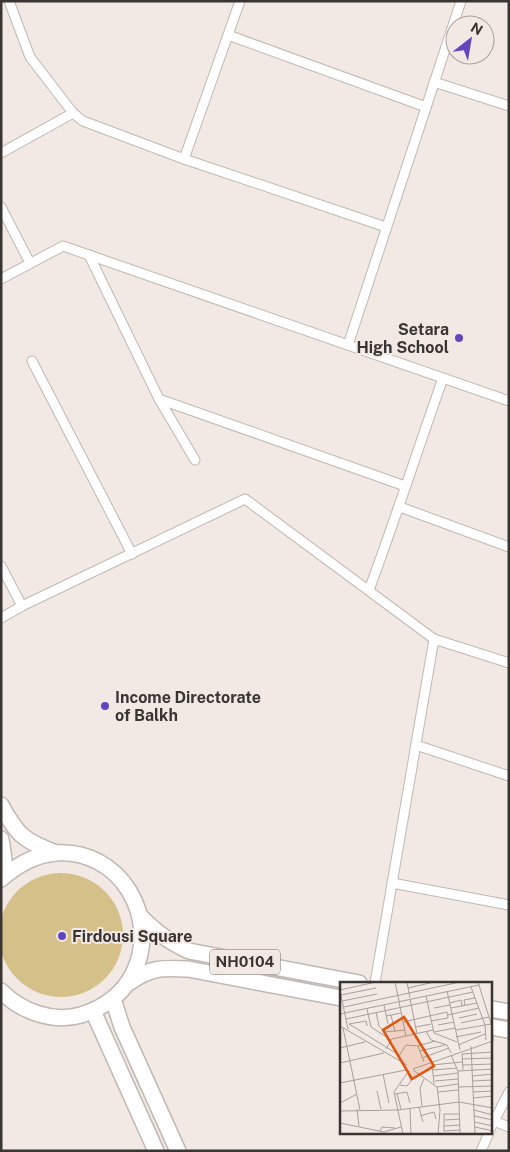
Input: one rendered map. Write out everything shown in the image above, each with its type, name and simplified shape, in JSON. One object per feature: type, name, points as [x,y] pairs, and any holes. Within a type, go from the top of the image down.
[{"type":"highway","name":"NH0104","points":[[1,805],[17,832],[34,845],[56,853],[78,855],[100,863],[119,877],[133,896],[141,917],[143,940],[139,962],[128,983],[113,1000],[93,1011],[76,1016],[58,1018],[40,1015],[3,997]]},
{"type":"highway","points":[[1,839],[4,859],[1,872]]},
{"type":"highway","name":"NH0104","points":[[1,879],[16,866],[28,860],[56,853]]},
{"type":"highway","name":"NH0104","points":[[141,917],[156,932],[171,943],[189,951],[354,982]]},
{"type":"highway","name":"NH0104","points":[[128,983],[145,972],[164,968],[188,969],[340,998]]},
{"type":"highway","points":[[113,1000],[122,1027],[178,1151]]},
{"type":"highway","points":[[492,1009],[509,1012]]},
{"type":"highway","points":[[93,1011],[156,1151]]},
{"type":"highway","points":[[492,1027],[509,1030]]},
{"type":"street","points":[[9,1],[30,56],[73,113],[83,122],[184,159],[386,228]]},
{"type":"street","points":[[184,159],[240,1]]},
{"type":"street","points":[[348,345],[461,1]]},
{"type":"street","points":[[228,35],[426,107]]},
{"type":"street","points":[[434,82],[509,106]]},
{"type":"street","points":[[1,153],[73,113]]},
{"type":"street","points":[[1,207],[30,263]]},
{"type":"street","points":[[1,279],[63,246],[509,401]]},
{"type":"street","points":[[89,255],[158,399],[196,460]]},
{"type":"street","points":[[32,361],[132,554]]},
{"type":"street","points":[[369,590],[400,507],[405,486],[443,378]]},
{"type":"street","points":[[158,399],[405,486]]},
{"type":"street","points":[[1,618],[22,606],[245,500],[434,639],[509,663]]},
{"type":"street","points":[[400,507],[509,547]]},
{"type":"street","points":[[1,566],[22,606]]},
{"type":"street","points":[[375,982],[434,639]]},
{"type":"street","points":[[416,744],[509,776]]},
{"type":"street","points":[[392,883],[509,905]]},
{"type":"street","points":[[509,1092],[492,1124],[509,1128]]},
{"type":"street","points":[[481,1151],[488,1134]]},
{"type":"shaded area","points":[[61,873],[85,877],[105,891],[119,911],[123,935],[119,959],[105,979],[85,993],[61,997],[37,993],[17,979],[3,959],[-1,935],[3,911],[17,891],[37,877]]},
{"type":"place","name":"Setara High School","points":[[459,338]]},
{"type":"place","name":"Income Directorate of Balkh","points":[[105,706]]},
{"type":"place","name":"Firdousi Square","points":[[62,936]]}]
